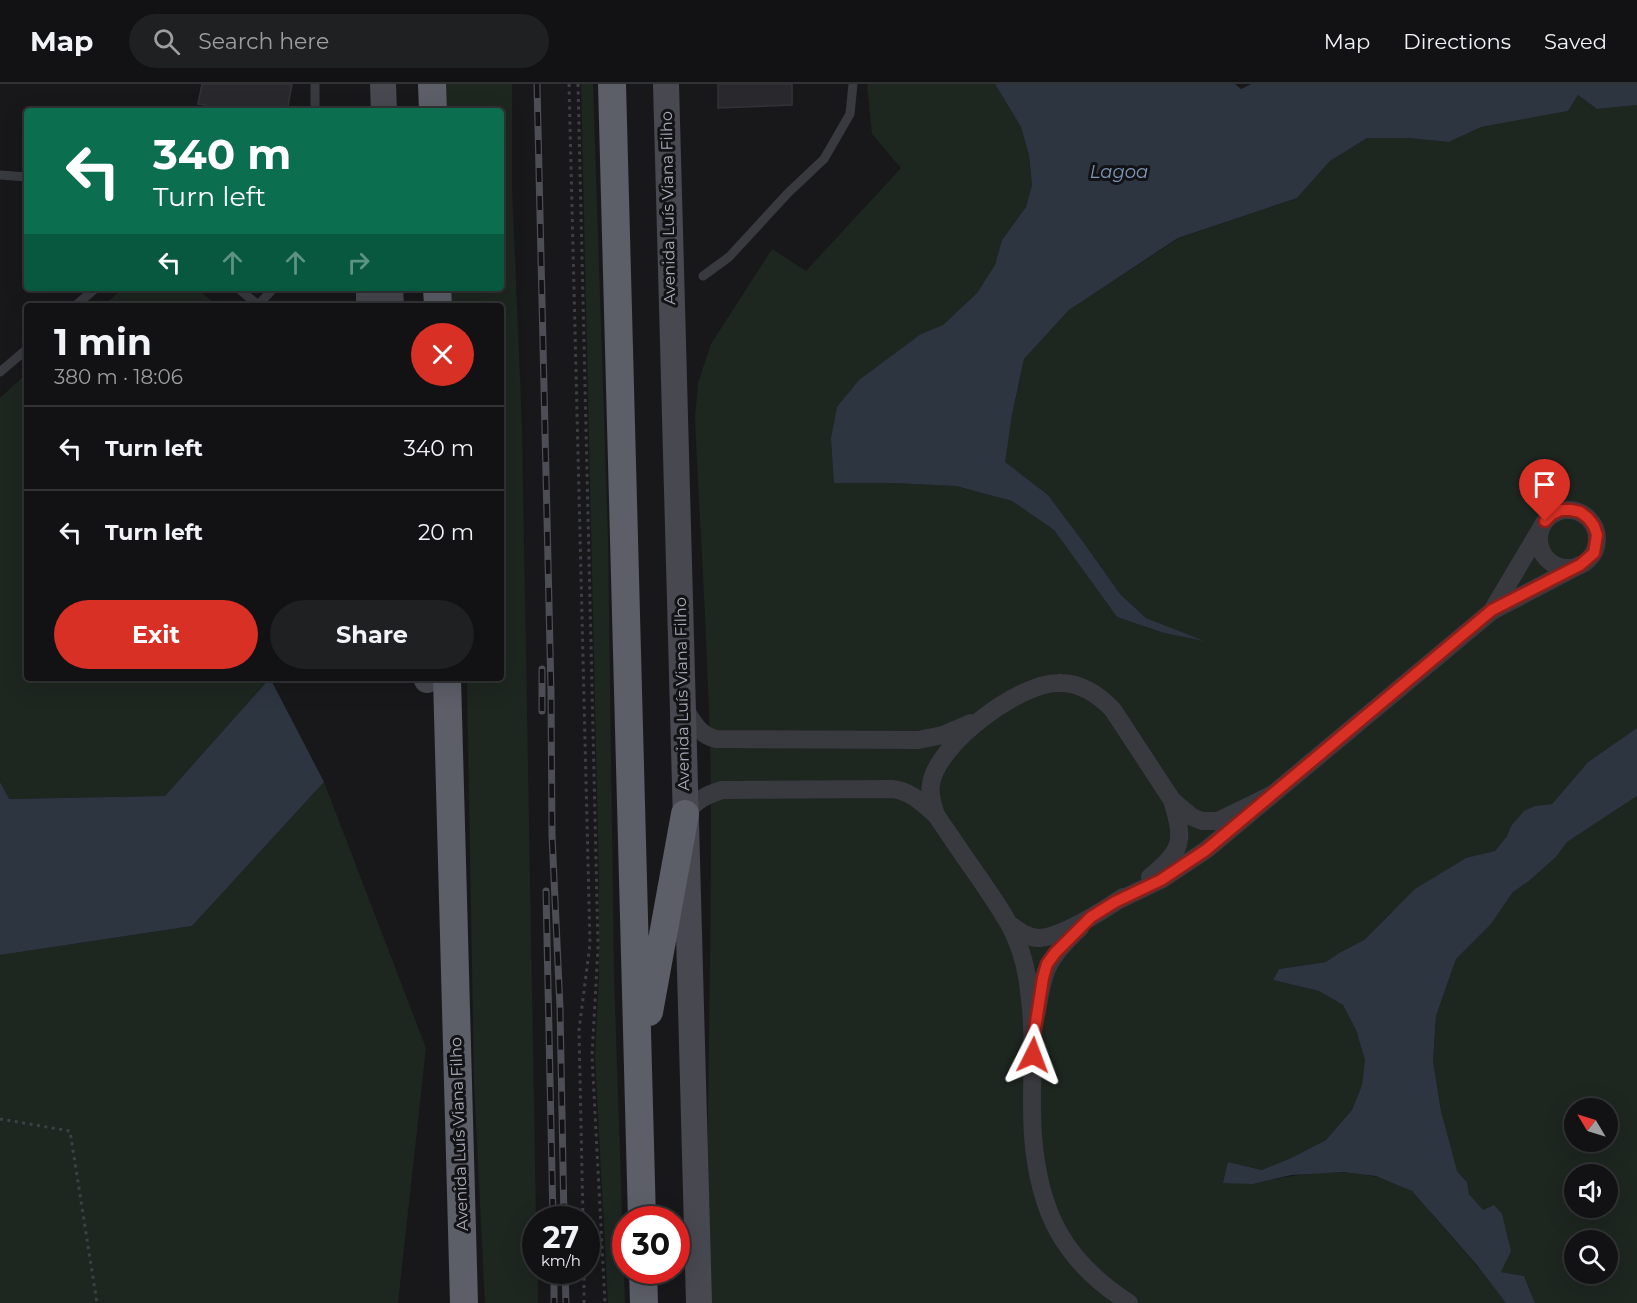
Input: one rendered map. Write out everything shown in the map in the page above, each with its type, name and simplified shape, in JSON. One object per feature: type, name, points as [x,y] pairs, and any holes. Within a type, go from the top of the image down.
[{"type":"highway","points":[[432,84],[433,108]]},
{"type":"highway","points":[[612,84],[642,1206]]},
{"type":"highway","name":"Avenida Luís Viana Filho","points":[[432,681],[452,895],[464,1303]]},
{"type":"highway","points":[[638,1070],[685,814]]},
{"type":"highway","points":[[643,1284],[644,1303]]},
{"type":"main road","points":[[367,84],[367,108]]},
{"type":"main road","points":[[383,84],[384,108]]},
{"type":"main road","name":"Avenida Luís Viana Filho","points":[[666,84],[699,1303]]},
{"type":"main road","points":[[372,296],[385,303]]},
{"type":"street","points":[[1115,902],[1161,880],[1197,856],[1492,610],[1580,565],[1594,553],[1597,544],[1594,526],[1588,518],[1580,512],[1571,510],[1561,510],[1552,514],[1545,521],[1492,610]]},
{"type":"street","points":[[1540,530],[1540,549],[1545,558],[1562,568],[1573,568],[1580,565]]},
{"type":"street","points":[[682,704],[702,733],[716,740],[918,740],[944,735],[979,720],[1035,687],[1059,682],[1084,689],[1103,700],[1113,710],[1172,800],[1192,817],[1211,822],[1218,821],[1271,795]]},
{"type":"street","points":[[936,815],[931,796],[933,775],[948,751],[979,720]]},
{"type":"street","points":[[685,814],[705,795],[722,790],[892,789],[902,790],[915,796],[936,815],[1012,926],[1027,978],[1034,1035],[1033,1136],[1041,1188],[1051,1218],[1067,1247],[1085,1270],[1111,1292],[1129,1303]]},
{"type":"street","points":[[1012,926],[1030,937],[1046,937],[1091,917],[1163,866],[1179,845],[1180,835],[1172,800]]},
{"type":"street","points":[[1034,1035],[1047,964],[1066,941],[1091,917]]},
{"type":"lane","points":[[315,84],[315,108]]},
{"type":"lane","points":[[703,276],[729,257],[788,193],[824,159],[850,114],[853,84]]},
{"type":"lane","points":[[0,175],[24,177]]},
{"type":"lane","points":[[78,303],[92,291]]},
{"type":"lane","points":[[242,291],[256,303]]},
{"type":"lane","points":[[262,303],[272,291]]},
{"type":"lane","points":[[0,372],[24,351]]},
{"type":"path","points":[[569,84],[590,944],[579,1030],[583,1206]]},
{"type":"path","points":[[578,84],[597,935],[592,1056],[605,1303]]},
{"type":"path","points":[[0,1119],[70,1131],[97,1303]]},
{"type":"path","points":[[584,1284],[584,1303]]},
{"type":"shaded area","points":[[444,84],[512,84],[512,187],[522,426],[536,1206],[522,1206],[522,1284],[538,1284],[538,1303],[485,1303],[474,1083],[467,681],[504,681],[504,303],[451,303],[451,291],[504,291],[504,108],[445,108]]},
{"type":"shaded area","points":[[581,84],[593,84],[608,538],[614,977],[622,1206],[612,1206],[612,1284],[624,1284],[625,1303],[608,1303],[595,1057],[599,977],[599,880]]},
{"type":"shaded area","points":[[867,84],[995,84],[1021,127],[1029,155],[1032,185],[1026,207],[1002,240],[995,265],[977,293],[943,325],[921,334],[834,483],[956,486],[1012,501],[1054,530],[1117,617],[1164,633],[1199,640],[1146,618],[1120,594],[1048,495],[1004,462],[1024,359],[1069,310],[1179,238],[1297,198],[1330,161],[1367,138],[1408,138],[1449,142],[1481,127],[1568,111],[1578,95],[1597,109],[1637,105],[1637,728],[1588,762],[1552,804],[1535,806],[1511,826],[1507,836],[1495,851],[1466,859],[1388,915],[1364,940],[1326,962],[1279,969],[1273,980],[1319,991],[1343,1005],[1356,1030],[1365,1060],[1362,1085],[1352,1110],[1326,1140],[1262,1170],[1228,1162],[1253,1184],[1293,1176],[1333,1172],[1372,1176],[1391,1181],[1410,1190],[1506,1303],[707,1303],[711,771],[695,418],[698,383],[711,344],[772,249],[806,271],[901,168],[872,134]]},
{"type":"shaded area","points":[[120,291],[199,291],[215,303],[106,303]]},
{"type":"shaded area","points":[[24,376],[24,681],[267,681],[165,796],[8,799],[0,782],[0,398]]},
{"type":"shaded area","points":[[324,782],[426,1048],[398,1303],[0,1303],[0,955],[192,926]]},
{"type":"shaded area","points":[[1637,796],[1637,1303],[1535,1303],[1524,1276],[1501,1272],[1483,1211],[1469,1194],[1467,1182],[1457,1171],[1441,1111],[1433,1061],[1436,1016],[1456,959],[1491,924],[1513,892],[1556,857],[1567,842]]},
{"type":"water","name":"Lagoa","points":[[995,84],[1235,84],[1241,89],[1251,84],[1637,84],[1637,105],[1597,109],[1578,95],[1568,111],[1481,127],[1449,142],[1408,138],[1367,138],[1330,161],[1297,198],[1178,238],[1069,310],[1024,359],[1005,462],[1048,495],[1120,594],[1146,618],[1204,641],[1164,633],[1117,617],[1054,530],[1012,501],[956,486],[834,483],[831,438],[837,407],[859,380],[921,334],[943,325],[977,293],[995,265],[1002,240],[1026,207],[1032,185],[1029,155],[1021,127]]},
{"type":"water","points":[[267,681],[272,681],[324,782],[192,926],[0,955],[0,782],[9,799],[165,796]]},
{"type":"water","points":[[1637,728],[1637,796],[1567,842],[1556,857],[1513,892],[1491,924],[1456,959],[1436,1016],[1433,1061],[1441,1111],[1457,1171],[1467,1182],[1469,1194],[1483,1210],[1494,1205],[1502,1214],[1511,1251],[1501,1272],[1524,1276],[1535,1303],[1506,1303],[1476,1264],[1412,1191],[1376,1176],[1343,1172],[1291,1175],[1253,1184],[1223,1183],[1228,1162],[1262,1170],[1326,1140],[1352,1110],[1362,1085],[1365,1060],[1356,1030],[1343,1005],[1319,991],[1273,980],[1279,969],[1326,962],[1364,940],[1415,889],[1466,858],[1495,851],[1524,811],[1535,806],[1552,804],[1588,762]]},
{"type":"building","points":[[202,84],[292,84],[288,108],[206,108],[206,105],[198,104]]},
{"type":"building","points":[[718,84],[792,84],[792,105],[718,108]]},
{"type":"railway","points":[[537,84],[551,692],[552,835],[560,1008],[564,1206]]},
{"type":"railway","points":[[542,669],[542,711]]},
{"type":"railway","points":[[546,891],[553,1206]]},
{"type":"railway","points":[[554,1284],[554,1303]]},
{"type":"railway","points":[[565,1284],[566,1303]]},
{"type":"route","points":[[1033,1055],[1038,1005],[1047,964],[1066,941],[1091,917],[1115,902],[1161,880],[1206,850],[1492,610],[1580,565],[1594,553],[1597,544],[1594,526],[1580,512],[1561,510],[1552,514],[1545,521]]}]
